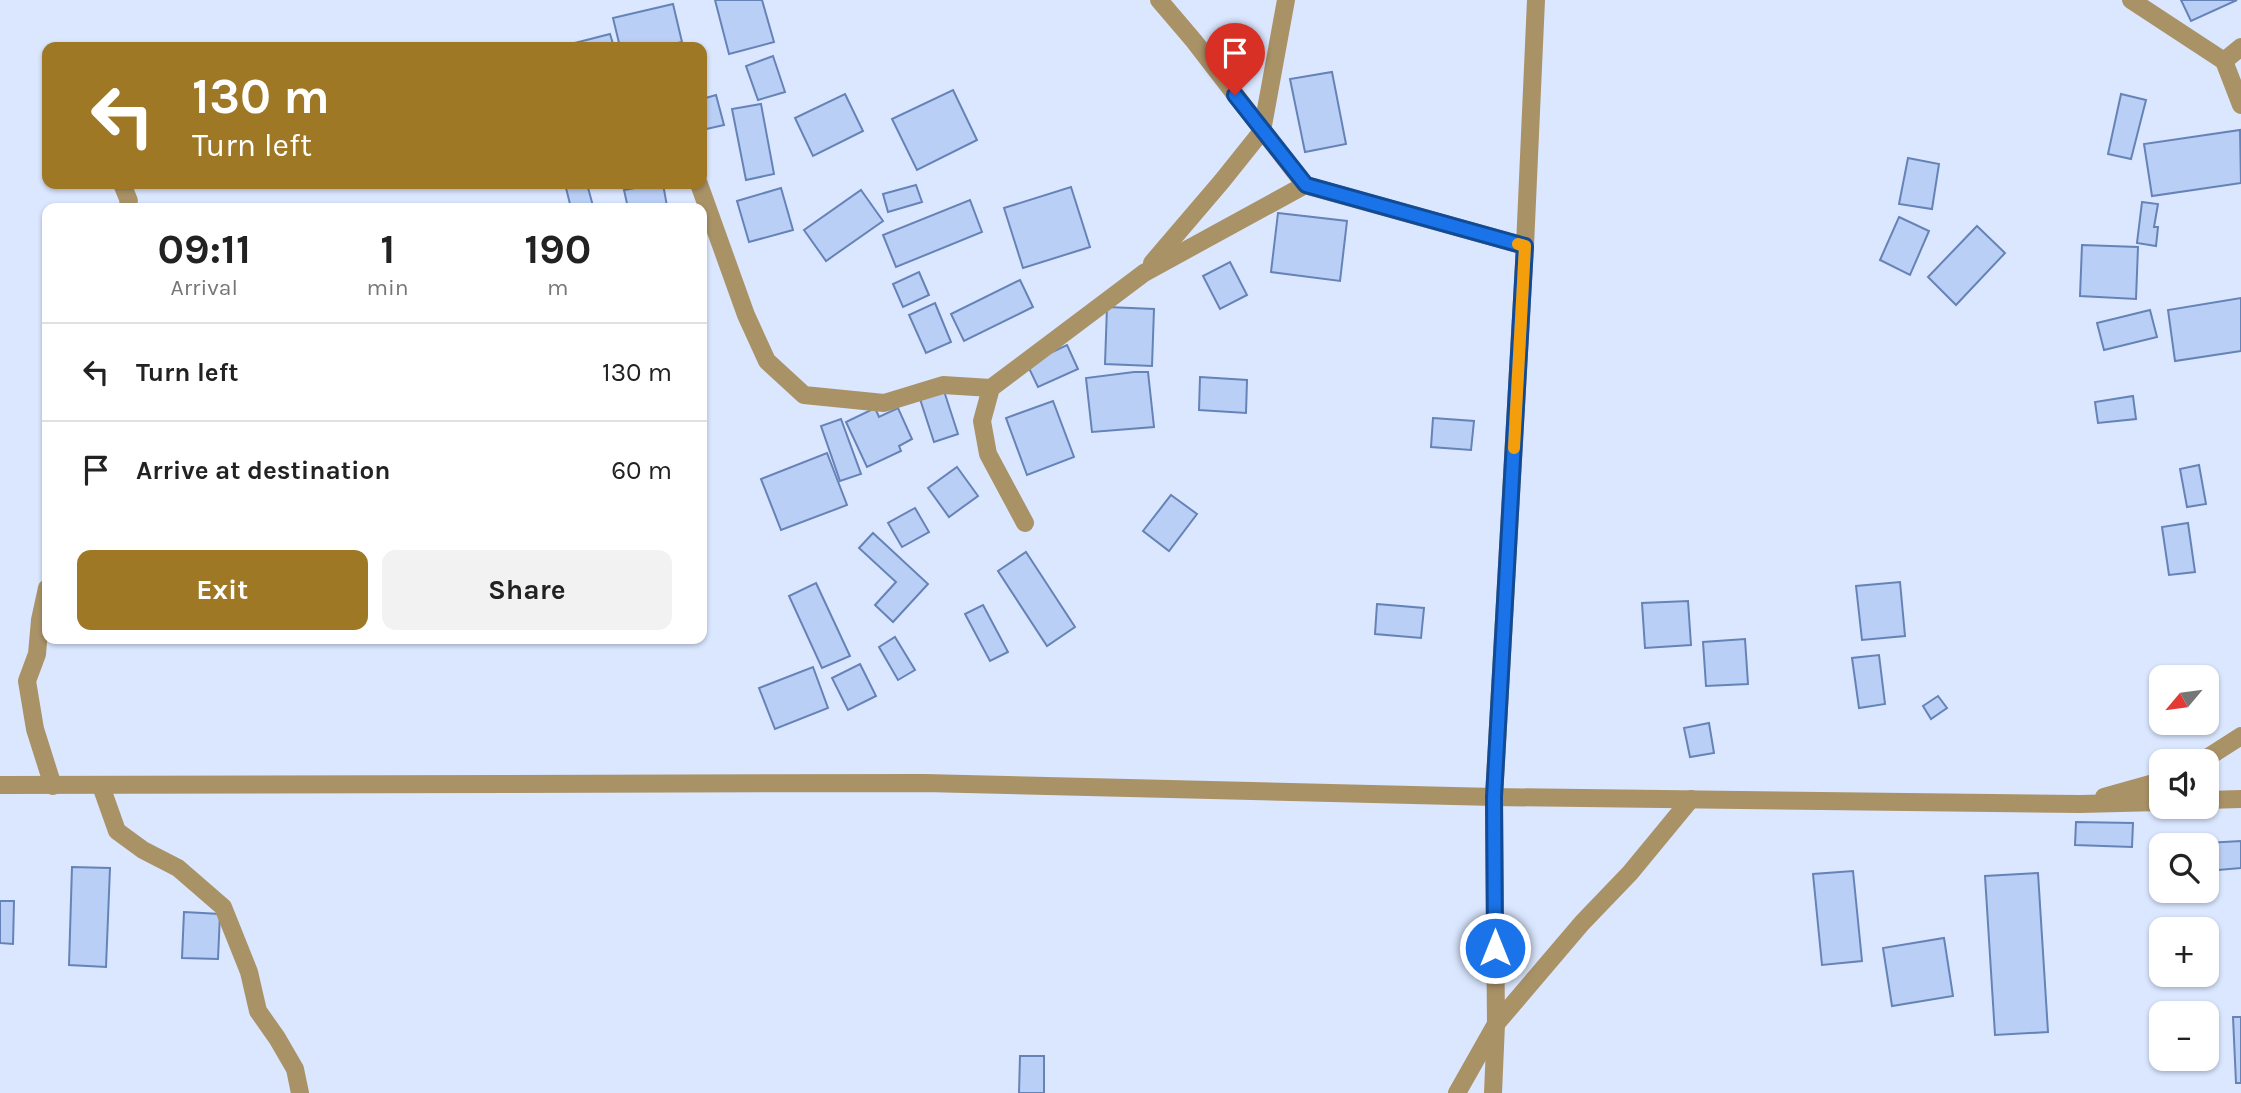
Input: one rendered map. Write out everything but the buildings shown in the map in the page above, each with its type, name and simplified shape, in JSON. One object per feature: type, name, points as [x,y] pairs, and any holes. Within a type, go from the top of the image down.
[{"type":"street","points":[[1159,0],[1306,185],[1525,246]]},
{"type":"street","points":[[1144,273],[1262,131],[1286,0]]},
{"type":"street","points":[[1493,1093],[1496,1024],[1494,797],[1536,0]]},
{"type":"street","points":[[2131,0],[2224,61],[2241,105]]},
{"type":"street","points":[[2224,61],[2241,47]]},
{"type":"street","points":[[1025,523],[988,454],[982,421],[991,388],[1144,273],[1306,185]]},
{"type":"street","points":[[707,206],[746,315],[768,361],[804,396],[884,402],[943,385],[991,388]]},
{"type":"street","points":[[42,611],[37,654],[27,681],[36,729],[53,786]]},
{"type":"street","points":[[2219,750],[2241,736]]},
{"type":"street","points":[[0,785],[924,783],[1494,797],[2080,804],[2149,802]]},
{"type":"street","points":[[2080,804],[2149,784]]},
{"type":"street","points":[[101,786],[117,831],[143,850],[178,868],[223,907],[249,972],[258,1011],[278,1038],[295,1069],[300,1093]]},
{"type":"street","points":[[1457,1093],[1496,1024],[1582,923],[1630,873],[1691,799]]},
{"type":"street","points":[[2219,800],[2241,799]]},
{"type":"slow traffic","points":[[1514,448],[1525,246],[1518,244]]},
{"type":"route","points":[[1235,95],[1306,185],[1525,246],[1494,797],[1495,948]]}]
